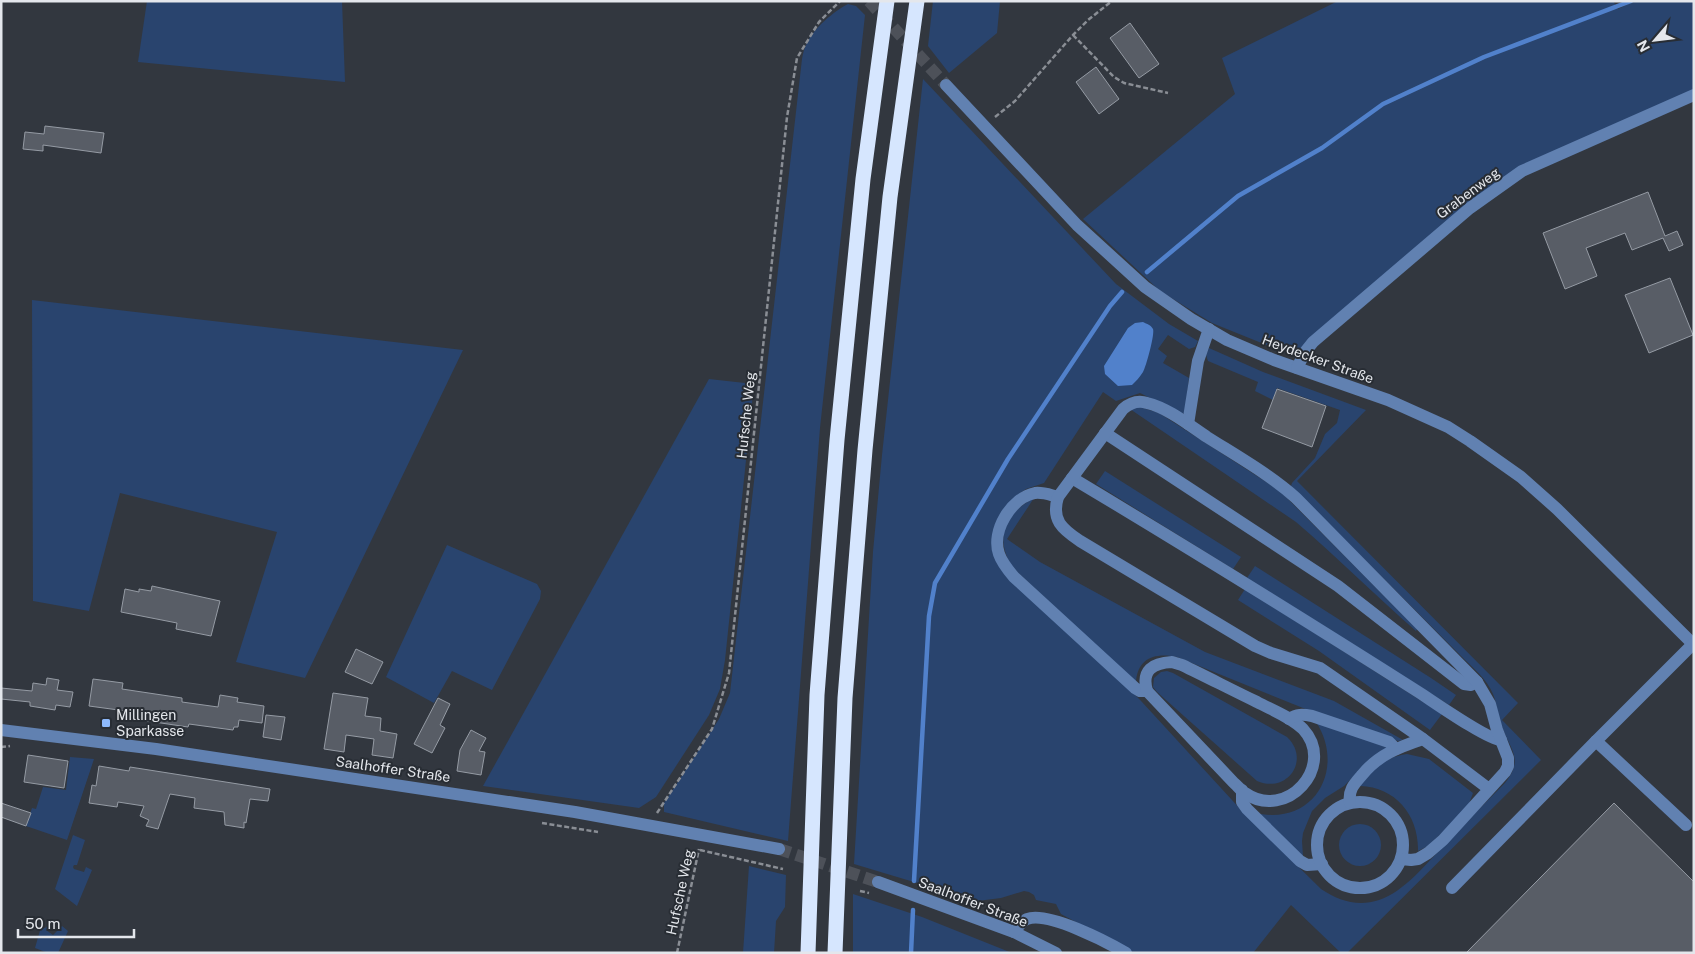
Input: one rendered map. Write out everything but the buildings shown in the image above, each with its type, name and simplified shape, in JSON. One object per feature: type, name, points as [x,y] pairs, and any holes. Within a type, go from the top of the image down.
[{"type":"highway","points":[[808,953],[817,696],[837,440],[863,180],[888,1]]},
{"type":"highway","points":[[835,953],[846,698],[865,450],[890,197],[917,1]]},
{"type":"street","name":"Heydecker Straße","points":[[946,85],[1077,225],[1123,269],[1167,304],[1227,340],[1251,351],[1388,400],[1448,427],[1505,465],[1557,508],[1694,645]]},
{"type":"street","name":"Grabenweg","points":[[1297,368],[1314,342],[1368,294],[1470,208],[1522,171],[1694,95]]},
{"type":"street","points":[[1188,424],[1198,361],[1209,329]]},
{"type":"street","points":[[1401,859],[1418,859],[1428,853],[1458,825],[1505,772],[1508,766],[1508,758],[1497,730],[1490,704],[1477,682],[1279,483],[1188,424],[1152,404],[1139,402],[1128,405],[1123,409],[1058,497],[1055,507],[1056,517],[1061,526],[1069,534],[1255,646],[1270,653],[1320,668],[1423,739],[1489,789]]},
{"type":"street","points":[[1105,433],[1344,591],[1464,684],[1471,685],[1477,682]]},
{"type":"street","points":[[1072,478],[1249,585],[1453,714],[1491,737],[1501,740]]},
{"type":"street","points":[[1058,497],[1046,493],[1037,493],[1028,495],[1015,505],[1004,519],[998,535],[999,553],[1008,570],[1021,583],[1135,688],[1140,691],[1147,691]]},
{"type":"street","points":[[1452,888],[1596,740],[1694,645]]},
{"type":"street","points":[[1172,662],[1182,665],[1289,719],[1304,731],[1313,748],[1313,766],[1307,781],[1294,793],[1279,800],[1262,801],[1246,794],[1147,691],[1145,677],[1152,666],[1172,662]]},
{"type":"street","points":[[1289,719],[1296,715],[1312,716],[1389,742],[1396,748]]},
{"type":"street","name":"Saalhoffer Straße","points":[[1,730],[166,751],[575,812],[779,849]]},
{"type":"street","points":[[1350,803],[1349,795],[1354,783],[1372,764],[1396,748],[1423,739]]},
{"type":"street","points":[[1596,740],[1686,825]]},
{"type":"street","points":[[1242,790],[1242,802],[1247,809],[1300,861],[1307,865],[1322,864]]},
{"type":"street","points":[[1350,803],[1370,803],[1380,807],[1396,820],[1402,839],[1401,859],[1390,875],[1382,881],[1363,888],[1342,884],[1333,878],[1322,864],[1318,851],[1320,830],[1331,813],[1340,807],[1350,803]]},
{"type":"street","name":"Saalhoffer Straße","points":[[878,882],[1014,932],[1056,953]]},
{"type":"street","points":[[1014,932],[1025,919],[1044,920],[1070,925],[1126,953]]},
{"type":"path","name":"Hufsche Weg","points":[[649,824],[712,729],[729,673],[787,117],[797,58],[820,22],[840,1]]},
{"type":"path","points":[[984,126],[1015,100],[1088,20],[1112,1]]},
{"type":"path","points":[[1073,35],[1114,77],[1124,83],[1168,93]]},
{"type":"path","points":[[534,821],[600,832]]},
{"type":"path","name":"Hufsche Weg","points":[[678,953],[702,836]]},
{"type":"path","points":[[690,848],[783,869]]},
{"type":"shaded area","points":[[147,1],[342,1],[345,82],[138,62]]},
{"type":"shaded area","points":[[933,1],[1000,1],[997,33],[949,73],[928,46]]},
{"type":"shaded area","points":[[1338,1],[1613,1],[1618,9],[1635,1],[1694,1],[1694,95],[1522,171],[1368,294],[1304,360],[1212,323],[1160,291],[1083,219],[1235,94],[1222,58]]},
{"type":"shaded area","points":[[848,4],[856,6],[865,15],[820,428],[788,841],[664,812],[664,803],[719,719],[730,693],[802,59],[810,37],[819,26],[836,11]]},
{"type":"shaded area","points":[[923,79],[1116,284],[1169,324],[1198,341],[1195,347],[1189,349],[1168,335],[1158,349],[1167,356],[1163,363],[1189,378],[1185,412],[1183,414],[1140,393],[1116,401],[1103,392],[1044,483],[1026,489],[1019,494],[993,549],[1142,702],[1243,812],[1321,889],[1349,902],[1371,902],[1388,896],[1415,876],[1505,783],[1511,774],[1515,760],[1504,733],[1493,694],[1483,678],[1291,486],[1315,458],[1325,434],[1337,423],[1340,410],[1277,388],[1273,400],[1255,391],[1258,382],[1208,361],[1206,355],[1209,348],[1263,372],[1366,410],[1297,481],[1518,703],[1502,720],[1541,760],[1347,953],[1341,953],[1291,905],[1253,953],[1133,953],[1061,914],[1056,904],[1036,900],[1034,895],[1029,892],[1024,891],[1001,898],[977,901],[854,864],[873,552]]},
{"type":"shaded area","points":[[32,300],[463,350],[305,678],[236,662],[277,532],[120,493],[89,611],[33,601]]},
{"type":"shaded area","points":[[1143,322],[1153,329],[1150,350],[1144,369],[1141,376],[1132,385],[1118,386],[1105,374],[1104,366],[1128,328],[1135,323]]},
{"type":"shaded area","points":[[709,379],[754,384],[725,660],[720,689],[709,715],[656,797],[639,808],[483,786]]},
{"type":"shaded area","points":[[1137,406],[1159,413],[1280,491],[1417,629],[1416,631],[1296,522],[1130,409]]},
{"type":"shaded area","points":[[1105,471],[1241,557],[1233,569],[1096,484]]},
{"type":"shaded area","points":[[1034,498],[1007,539],[1040,562],[1205,652],[1334,701],[1403,740],[1398,741],[1308,710],[1177,657],[1161,655],[1144,662],[1137,674],[1136,683],[1012,567],[1004,545],[1005,527],[1016,511]]},
{"type":"shaded area","points":[[447,545],[537,584],[541,591],[540,599],[492,690],[452,671],[434,703],[386,677]]},
{"type":"shaded area","points":[[1255,566],[1456,695],[1449,705],[1247,578]]},
{"type":"shaded area","points":[[1245,589],[1442,714],[1430,730],[1319,651],[1238,600]]},
{"type":"shaded area","points":[[1167,671],[1287,737],[1294,746],[1297,755],[1296,764],[1292,772],[1286,779],[1278,783],[1268,784],[1257,781],[1157,692],[1153,687],[1154,678],[1161,672]]},
{"type":"shaded area","points":[[1316,722],[1389,746],[1344,786],[1325,798],[1312,811],[1303,833],[1303,856],[1260,815],[1281,814],[1297,810],[1311,800],[1320,788],[1326,773],[1328,756],[1324,739]]},
{"type":"shaded area","points":[[1407,754],[1429,759],[1473,793],[1467,809],[1428,846],[1418,851],[1414,826],[1410,815],[1403,806],[1384,792],[1360,786],[1368,774],[1380,764],[1393,757]]},
{"type":"shaded area","points":[[70,757],[94,759],[67,840],[26,826],[32,808],[36,809],[43,787],[66,790]]},
{"type":"shaded area","points":[[1360,824],[1375,830],[1381,845],[1375,860],[1360,866],[1345,860],[1339,845],[1345,830]]},
{"type":"shaded area","points":[[73,835],[85,840],[77,865],[73,867],[74,869],[84,872],[86,867],[92,870],[77,906],[55,889]]},
{"type":"shaded area","points":[[749,866],[786,875],[785,907],[776,921],[774,953],[743,953]]},
{"type":"shaded area","points":[[853,894],[922,917],[1012,953],[853,953]]},
{"type":"shaded area","points":[[47,926],[46,930],[53,935],[62,926],[68,931],[58,953],[48,953],[35,948],[41,927],[45,928]]},
{"type":"waterway","points":[[1147,272],[1238,196],[1322,148],[1383,104],[1484,57],[1631,1]]},
{"type":"waterway","points":[[914,881],[929,616],[935,583],[1008,459],[1110,306],[1122,292]]},
{"type":"waterway","points":[[911,953],[913,910]]},
{"type":"tunnel","points":[[869,1],[946,85]]},
{"type":"tunnel","points":[[779,849],[878,882]]},
{"type":"place","name":"Millingen Sparkasse","points":[[106,723]]}]
